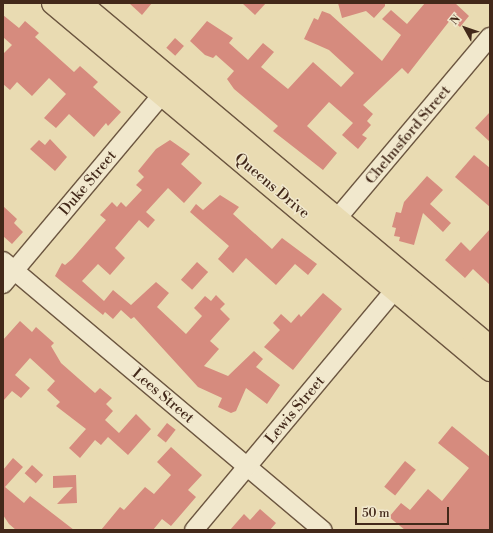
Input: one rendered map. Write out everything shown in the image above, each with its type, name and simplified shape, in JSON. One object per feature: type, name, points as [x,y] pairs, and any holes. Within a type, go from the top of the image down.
[{"type":"main road","name":"Queens Drive","points":[[53,3],[167,88],[332,226],[490,347]]},
{"type":"main road","name":"Queens Drive","points":[[80,3],[167,88]]},
{"type":"main road","name":"Queens Drive","points":[[332,226],[395,290],[490,370]]},
{"type":"street","name":"Chelmsford Street","points":[[332,226],[490,37]]},
{"type":"street","name":"Duke Street","points":[[7,272],[167,88]]},
{"type":"street","name":"Lees Street","points":[[7,272],[323,530]]},
{"type":"street","name":"Lewis Street","points":[[194,530],[395,290]]},
{"type":"building","points":[[129,3],[152,3],[142,15]]},
{"type":"building","points":[[242,3],[266,3],[255,15]]},
{"type":"building","points":[[338,3],[385,3],[385,6],[374,18],[366,11],[342,18]]},
{"type":"building","points":[[425,3],[455,3],[469,16],[460,27],[451,19],[408,74],[402,68],[363,105],[373,114],[367,121],[371,125],[362,135],[367,138],[358,149],[342,135],[353,123],[329,102],[307,126],[337,153],[323,170],[273,131],[278,126],[234,89],[227,79],[234,71],[216,55],[213,58],[205,55],[190,41],[207,21],[233,38],[229,43],[248,60],[263,43],[274,52],[261,67],[288,89],[313,62],[341,87],[354,73],[329,50],[304,39],[314,18],[318,20],[322,11],[330,14],[382,61],[401,35],[382,19],[391,10],[407,24]]},
{"type":"building","points":[[3,15],[19,28],[25,21],[39,33],[35,37],[74,72],[80,66],[98,82],[93,87],[121,112],[108,126],[106,123],[94,137],[69,114],[56,128],[44,118],[66,94],[49,78],[32,96],[17,82],[10,90],[3,84],[3,54],[12,45],[3,37]]},
{"type":"building","points":[[175,38],[184,46],[175,56],[166,48]]},
{"type":"building","points":[[490,112],[490,142],[475,128]]},
{"type":"building","points":[[50,139],[67,157],[55,171],[30,149],[39,140],[45,145]]},
{"type":"building","points":[[170,140],[190,154],[181,164],[202,183],[184,203],[168,188],[146,212],[155,220],[148,228],[139,220],[115,248],[125,258],[110,275],[98,264],[82,281],[104,301],[113,290],[131,305],[156,282],[169,293],[157,307],[186,334],[202,316],[194,308],[205,296],[211,301],[216,295],[225,304],[220,309],[230,319],[210,341],[219,349],[204,366],[228,376],[254,351],[263,359],[256,367],[280,385],[267,404],[246,388],[236,411],[231,413],[218,407],[222,398],[198,387],[134,317],[131,319],[121,310],[113,319],[105,312],[103,315],[55,276],[62,263],[65,265],[72,259],[106,220],[100,215],[112,202],[117,207],[121,202],[126,207],[142,190],[136,185],[144,177],[138,171],[156,149]]},
{"type":"building","points":[[474,155],[490,168],[490,207],[455,177]]},
{"type":"building","points":[[427,176],[443,190],[430,204],[451,223],[443,232],[423,213],[414,245],[399,241],[400,237],[394,236],[396,228],[392,227],[396,212],[401,213],[404,202]]},
{"type":"building","points":[[220,195],[239,207],[233,214],[272,249],[282,238],[317,264],[308,275],[295,264],[276,285],[246,258],[233,273],[218,259],[229,246],[190,212],[196,204],[203,210]]},
{"type":"building","points":[[3,206],[17,219],[14,223],[23,232],[12,244],[3,236]]},
{"type":"building","points":[[490,229],[490,285],[473,269],[465,278],[445,260],[461,242],[470,251]]},
{"type":"building","points":[[197,262],[208,272],[192,290],[181,280]]},
{"type":"building","points":[[323,293],[342,309],[293,370],[264,347],[280,330],[273,323],[281,314],[291,323],[299,314],[301,317]]},
{"type":"building","points":[[20,321],[32,332],[36,327],[54,343],[51,346],[61,363],[95,393],[100,388],[112,398],[106,404],[113,411],[105,420],[119,433],[136,414],[151,429],[128,455],[108,437],[101,445],[95,440],[80,458],[69,448],[86,429],[56,406],[60,402],[47,390],[55,381],[30,358],[15,375],[30,388],[21,398],[12,391],[3,401],[3,340]]},
{"type":"building","points":[[167,423],[176,430],[166,442],[157,436]]},
{"type":"building","points":[[452,426],[490,457],[490,530],[405,530],[389,517],[401,503],[410,510],[428,489],[442,501],[469,468],[438,443]]},
{"type":"building","points":[[171,447],[202,475],[188,490],[196,497],[171,526],[162,519],[153,530],[101,530],[120,507],[124,510],[145,487],[154,494],[171,475],[157,462]]},
{"type":"building","points":[[13,458],[23,467],[5,487],[24,503],[30,496],[74,530],[16,530],[9,524],[3,515],[3,470]]},
{"type":"building","points":[[405,461],[416,470],[395,495],[384,487]]},
{"type":"building","points":[[32,465],[43,475],[36,483],[25,473]]},
{"type":"building","points":[[76,475],[77,503],[57,504],[73,487],[53,488],[53,476]]},
{"type":"building","points":[[260,509],[276,523],[270,530],[230,530],[244,514],[250,520]]}]
